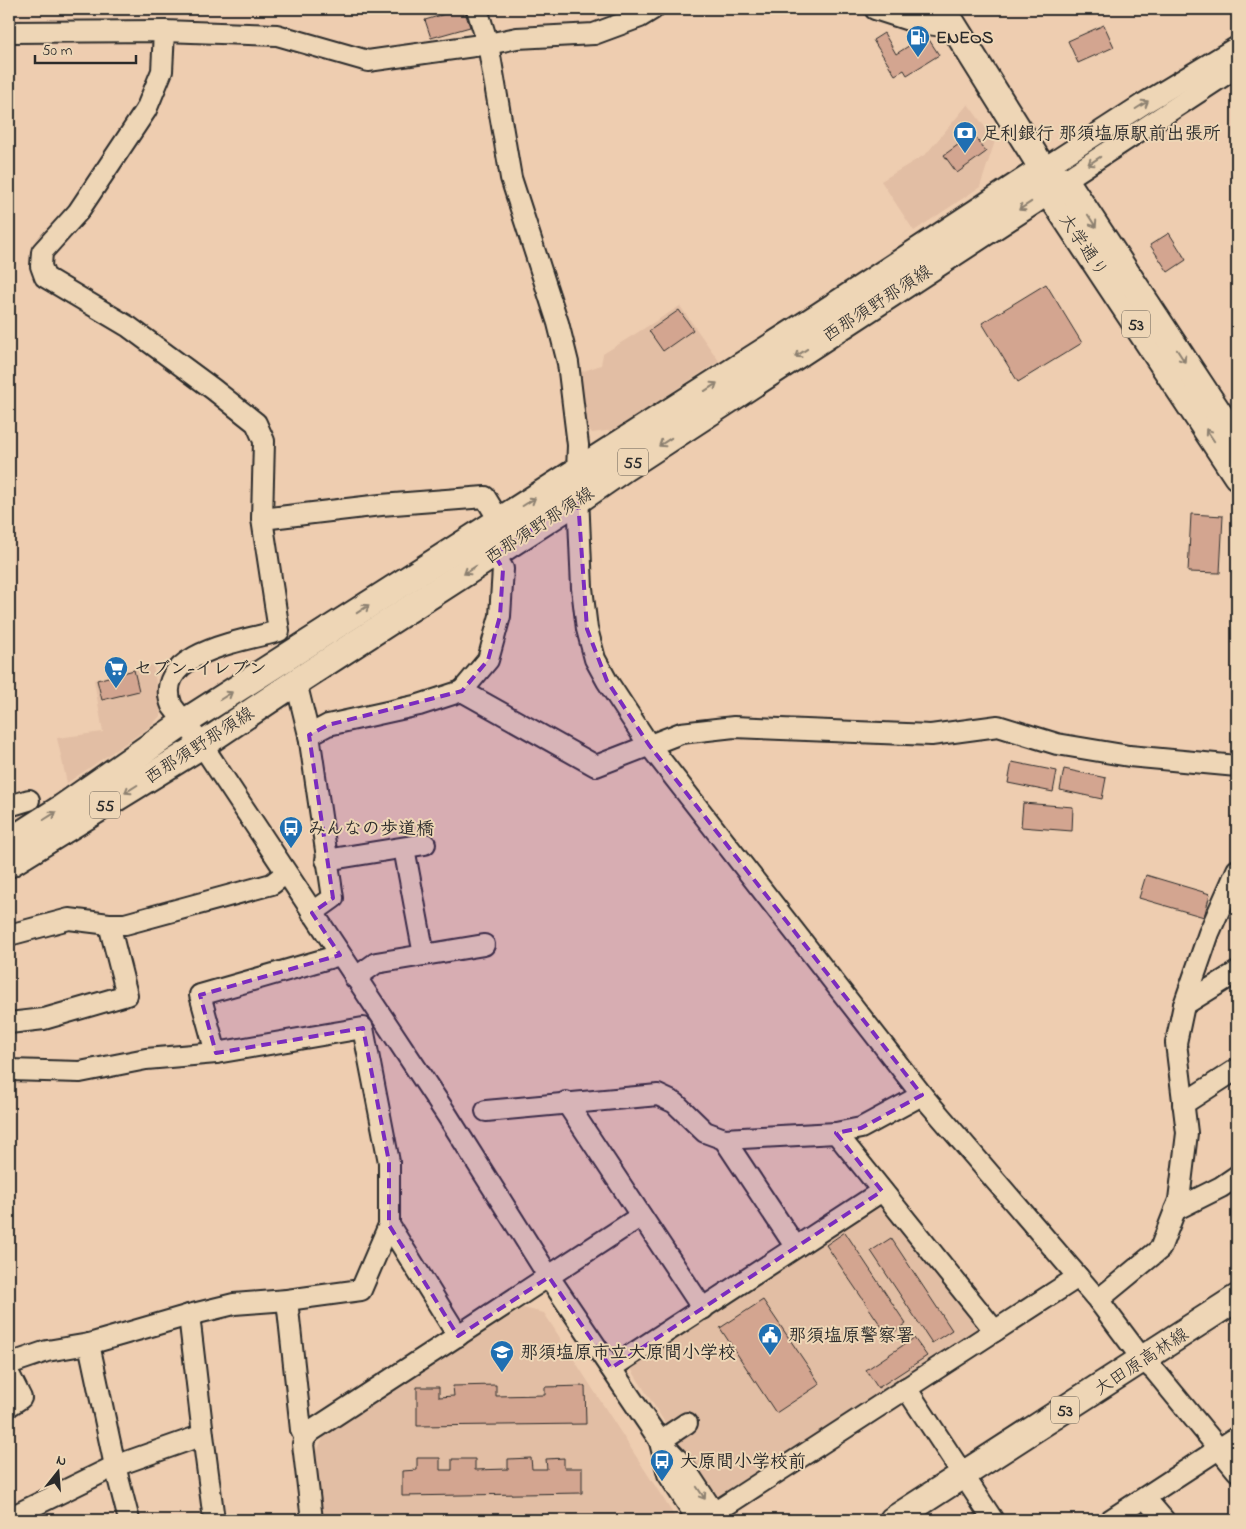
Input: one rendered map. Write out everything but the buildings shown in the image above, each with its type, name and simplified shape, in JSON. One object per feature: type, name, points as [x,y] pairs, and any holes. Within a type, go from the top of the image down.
[{"type":"main road","name":"大学通り","points":[[949,18],[1237,476]]},
{"type":"main road","name":"大学通り","points":[[1052,180],[1237,441]]},
{"type":"main road","name":"西那須野那須線","points":[[9,842],[62,808],[185,722],[818,317],[1052,180]]},
{"type":"main road","name":"西那須野那須線","points":[[9,864],[202,745],[578,500],[1052,180]]},
{"type":"main road","name":"大田原高林線","points":[[893,1520],[967,1482],[1149,1365],[1237,1298]]},
{"type":"main road","name":"大田原高林線","points":[[1149,1365],[1237,1318]]},
{"type":"main road","name":"大田原高林線","points":[[923,1520],[967,1482]]},
{"type":"street","points":[[476,9],[488,44],[511,178],[558,323],[568,363],[578,445],[577,472],[582,588],[587,629],[595,659],[607,681],[649,745],[922,1095],[1098,1300],[1237,1471]]},
{"type":"street","points":[[9,32],[164,31],[277,35],[368,61],[518,38],[594,34],[640,17],[653,9]]},
{"type":"street","points":[[875,9],[915,22],[949,18]]},
{"type":"street","points":[[164,31],[162,71],[146,110],[78,212],[42,252],[41,266],[45,277],[129,327],[213,389],[256,423],[264,441],[262,519],[279,630],[203,652],[183,664],[171,681],[169,693],[172,706],[202,745],[447,1115],[548,1277],[660,1441],[682,1464],[710,1518],[1078,1277]]},
{"type":"street","points":[[1052,180],[1143,104],[1237,47]]},
{"type":"street","points":[[1052,180],[1237,67]]},
{"type":"street","points":[[262,519],[381,505],[485,497],[499,520]]},
{"type":"street","points":[[309,735],[328,725],[419,705],[462,691],[488,660],[500,616],[503,569],[494,554]]},
{"type":"street","points":[[296,682],[309,735],[333,898],[312,913]]},
{"type":"street","points":[[462,691],[596,766],[681,733],[734,727],[931,735],[998,726],[1057,744],[1129,756],[1237,766]]},
{"type":"street","points":[[9,806],[29,800]]},
{"type":"street","points":[[326,860],[424,844]]},
{"type":"street","points":[[404,848],[424,955]]},
{"type":"street","points":[[1098,1300],[1160,1249],[1179,1200],[1187,1132],[1176,1043],[1184,1006],[1210,933],[1237,871]]},
{"type":"street","points":[[9,935],[70,919],[125,924],[272,884],[286,873]]},
{"type":"street","points":[[9,1023],[44,1019],[126,995],[109,924]]},
{"type":"street","points":[[356,978],[376,964],[484,944]]},
{"type":"street","points":[[216,1053],[200,995],[340,956]]},
{"type":"street","points":[[1184,1006],[1237,972]]},
{"type":"street","points":[[9,1070],[80,1072],[146,1059],[216,1053],[362,1028],[389,1162],[388,1224],[361,1290],[287,1300],[234,1304],[89,1344],[48,1351],[9,1364]]},
{"type":"street","points":[[1183,1104],[1237,1069]]},
{"type":"street","points":[[486,1110],[658,1095],[675,1103],[705,1132],[724,1139],[836,1133],[861,1128],[922,1095]]},
{"type":"street","points":[[566,1102],[703,1308]]},
{"type":"street","points":[[836,1133],[995,1331]]},
{"type":"street","points":[[724,1139],[795,1246]]},
{"type":"street","points":[[1175,1210],[1221,1187],[1237,1176]]},
{"type":"street","points":[[611,1368],[882,1190]]},
{"type":"street","points":[[312,1520],[303,1444],[310,1432],[641,1216]]},
{"type":"street","points":[[388,1224],[458,1336]]},
{"type":"street","points":[[287,1300],[301,1430],[305,1438]]},
{"type":"street","points":[[189,1315],[214,1520]]},
{"type":"street","points":[[89,1344],[115,1466],[129,1520]]},
{"type":"street","points":[[9,1374],[21,1398],[9,1406]]},
{"type":"street","points":[[906,1388],[993,1520]]},
{"type":"street","points":[[660,1441],[687,1423]]},
{"type":"street","points":[[9,1518],[115,1466],[203,1435]]},
{"type":"street","points":[[1110,1520],[1237,1437]]},
{"type":"street","points":[[1145,1498],[1164,1520]]},
{"type":"highlighted area","points":[[578,500],[587,629],[607,681],[649,745],[922,1095],[861,1128],[836,1133],[882,1191],[611,1368],[549,1277],[458,1336],[389,1225],[389,1162],[363,1028],[216,1053],[200,995],[340,955],[312,913],[333,898],[309,735],[328,725],[462,691],[488,660],[500,616],[503,569],[494,554]]},
{"type":"shaded area","points":[[968,104],[995,141],[980,187],[914,231],[881,181],[926,154]]},
{"type":"shaded area","points":[[680,306],[719,361],[614,430],[592,433],[584,422],[581,372],[601,365],[603,354]]},
{"type":"shaded area","points":[[153,665],[161,715],[151,726],[67,783],[57,738],[103,732],[94,680]]},
{"type":"shaded area","points":[[877,1199],[986,1328],[713,1499],[628,1364]]},
{"type":"shaded area","name":"那須塩原市立大原間小学校","points":[[523,1308],[544,1313],[677,1520],[322,1520],[316,1453],[326,1432]]},
{"type":"place","name":"ENEOS","points":[[918,58]]},
{"type":"place","name":"足利銀行 那須塩原駅前出張所","points":[[965,154]]},
{"type":"place","name":"セブン-イレブン","points":[[116,689]]},
{"type":"place","name":"みんなの歩道橋","points":[[291,849]]},
{"type":"place","name":"那須塩原警察署","points":[[770,1356]]},
{"type":"place","name":"那須塩原市立大原間小学校","points":[[502,1373]]},
{"type":"place","name":"大原間小学校前","points":[[662,1482]]}]
